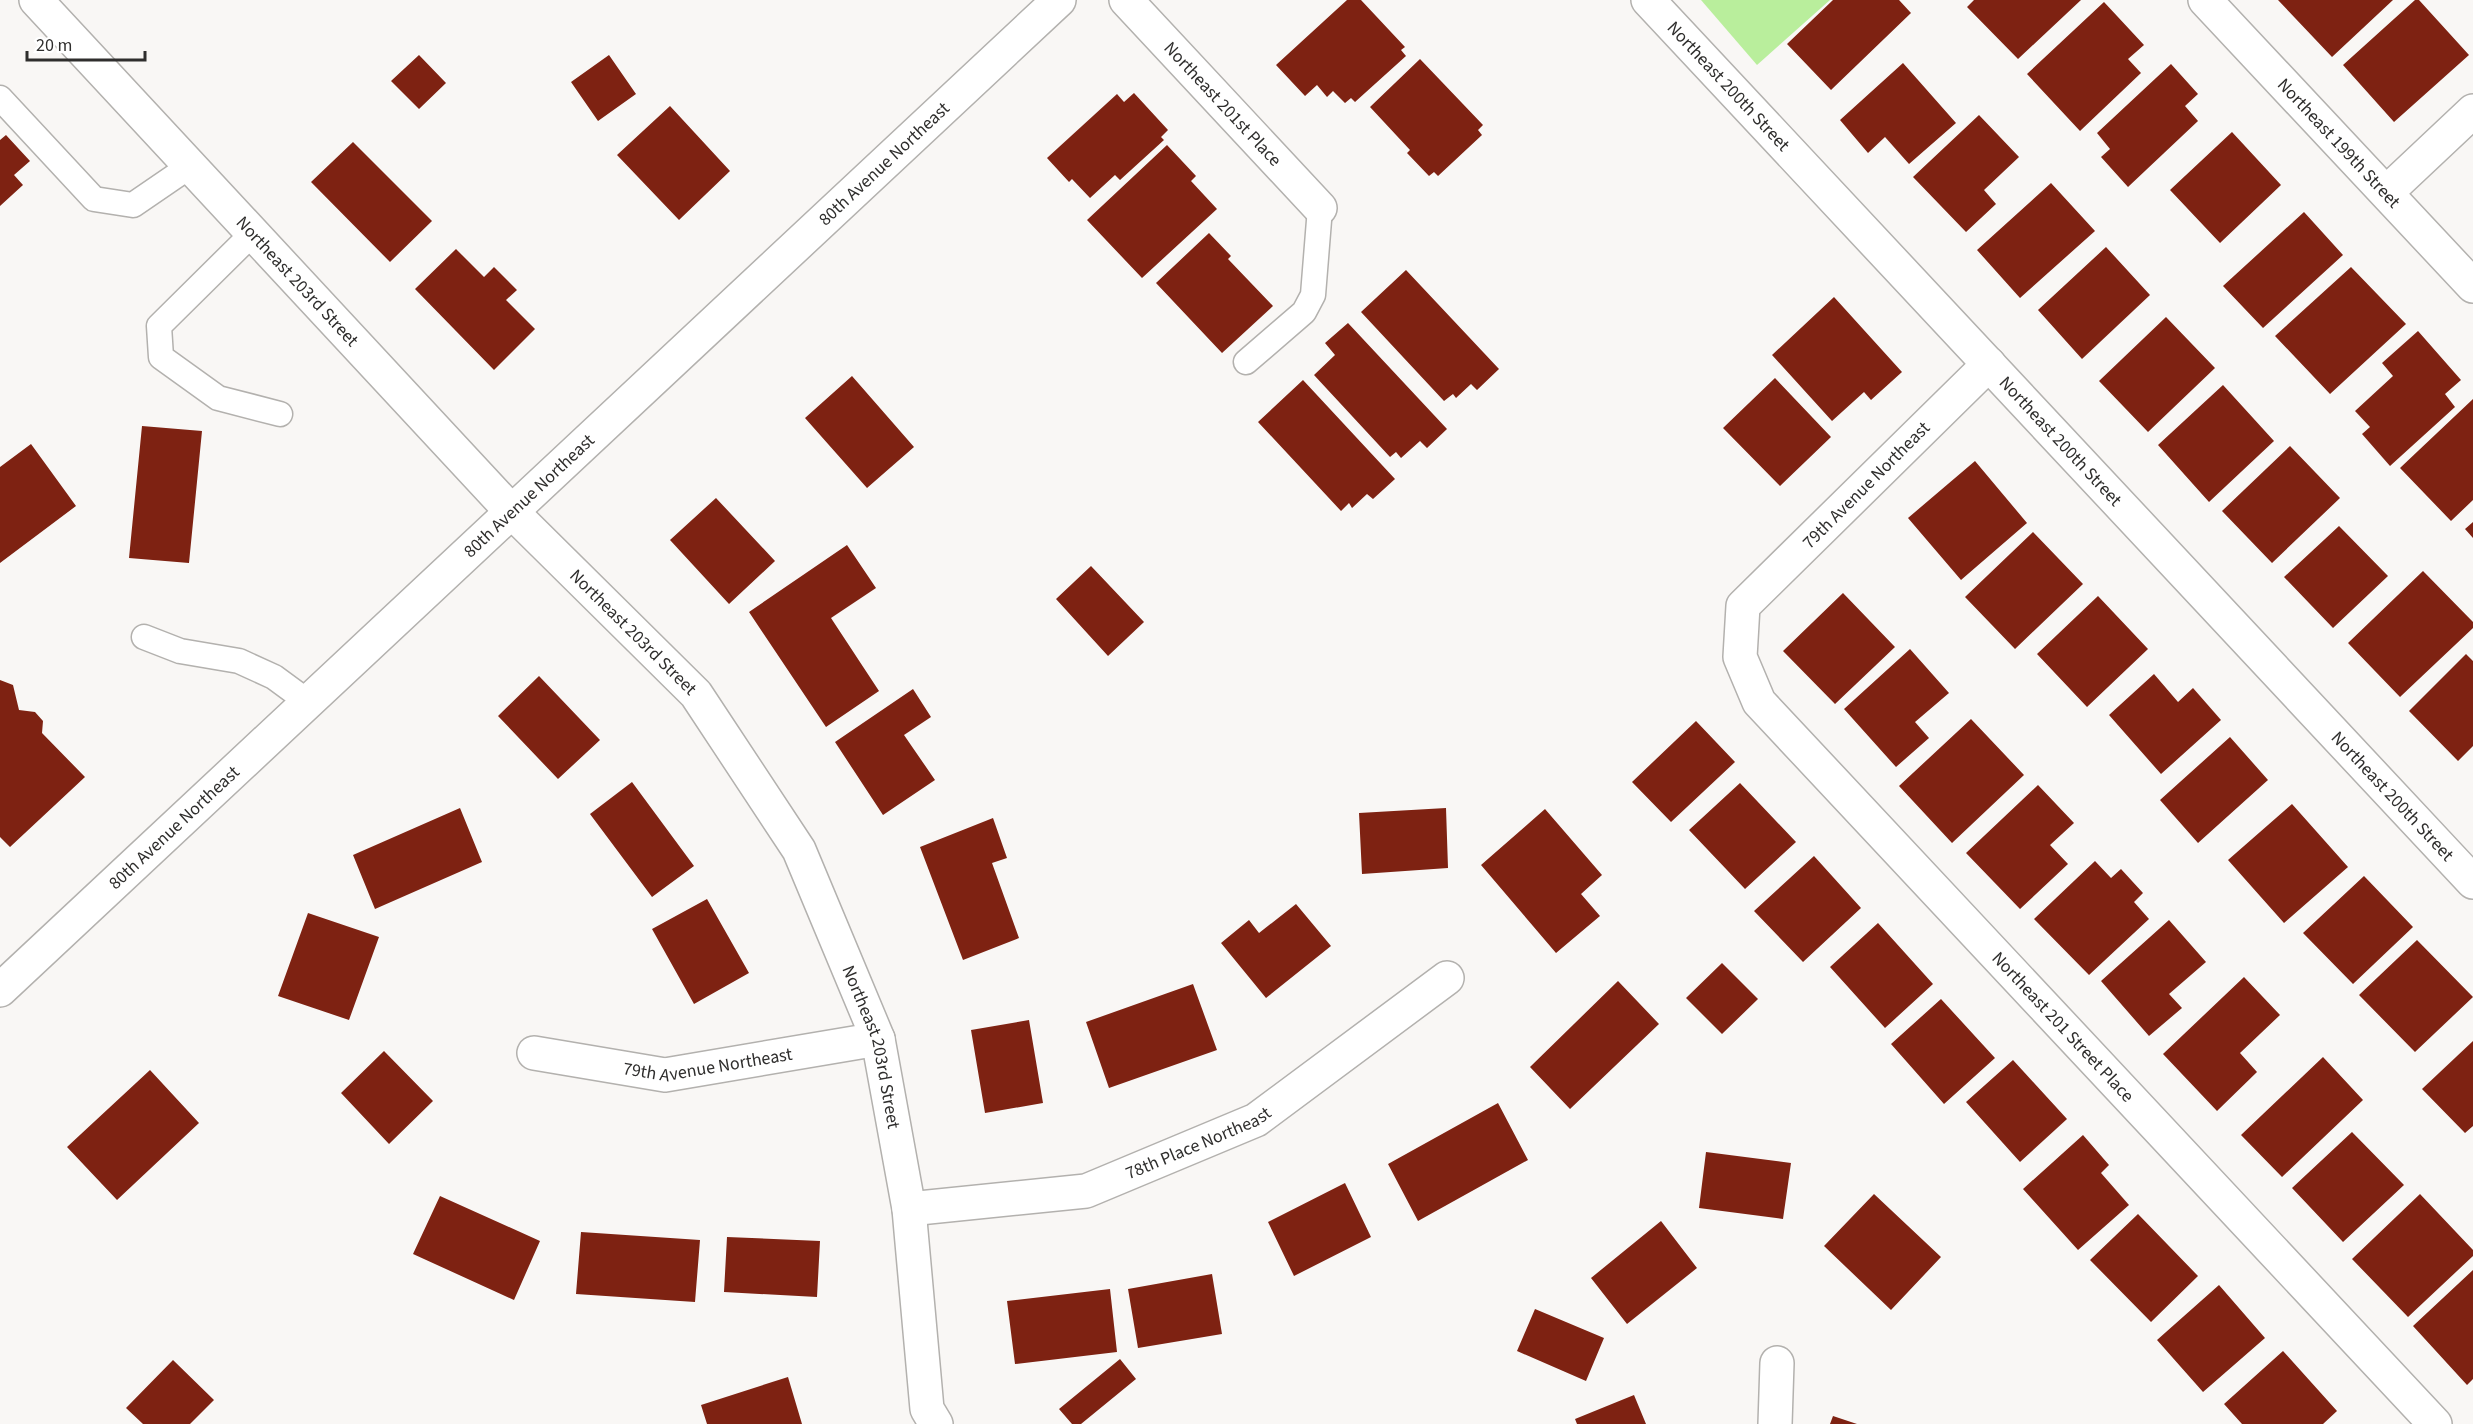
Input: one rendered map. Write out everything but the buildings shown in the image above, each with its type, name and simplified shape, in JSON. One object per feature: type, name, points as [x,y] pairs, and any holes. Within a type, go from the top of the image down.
[{"type":"street","name":"Northeast 203rd Street","points":[[36,0],[511,511],[696,694],[800,850],[878,1039],[909,1209],[927,1409],[936,1424]]},
{"type":"street","name":"80th Avenue Northeast","points":[[0,990],[1059,0]]},
{"type":"street","name":"Northeast 201st Place","points":[[1126,0],[1320,208]]},
{"type":"street","name":"Northeast 200th Street","points":[[1648,0],[2473,882]]},
{"type":"street","name":"Northeast 199th Street","points":[[2205,0],[2473,286]]},
{"type":"street","points":[[2387,192],[2473,111]]},
{"type":"street","name":"79th Avenue Northeast","points":[[1743,606],[1989,364]]},
{"type":"street","name":"Northeast 201 Street Place","points":[[1743,606],[1740,657],[1759,702],[2435,1424]]},
{"type":"street","name":"78th Place Northeast","points":[[909,1209],[1086,1191],[1256,1120],[1446,978]]},
{"type":"street","name":"79th Avenue Northeast","points":[[534,1053],[665,1075],[878,1039]]},
{"type":"street","points":[[1775,1424],[1777,1363]]},
{"type":"lane","points":[[0,98],[94,200],[133,205],[190,166]]},
{"type":"lane","points":[[1246,362],[1304,312],[1313,295],[1320,208]]},
{"type":"lane","points":[[253,233],[159,326],[161,357],[218,398],[280,414]]},
{"type":"lane","points":[[144,637],[180,651],[239,661],[274,677],[308,702]]},
{"type":"green space","points":[[1701,0],[1830,0],[1757,65]]}]
